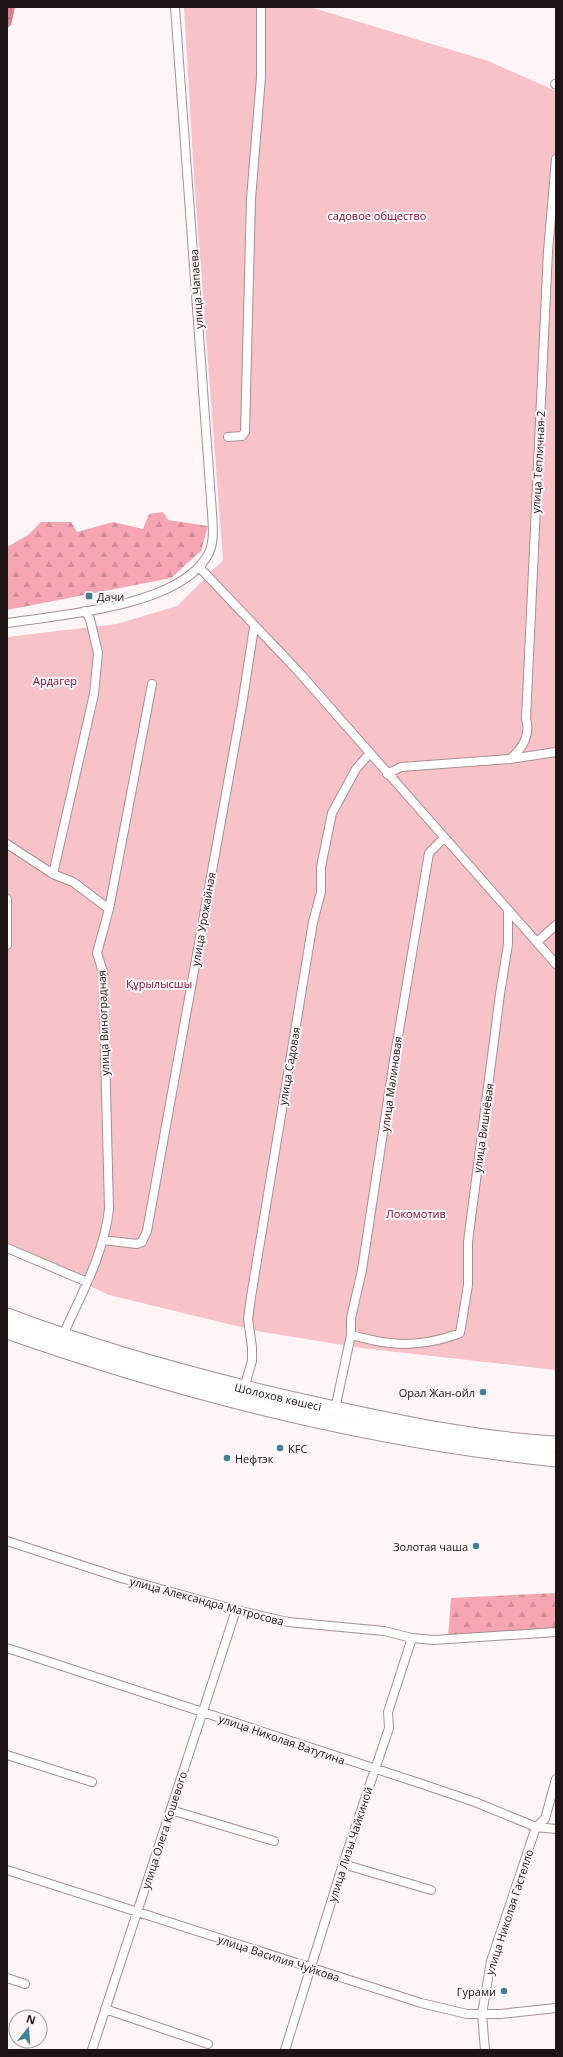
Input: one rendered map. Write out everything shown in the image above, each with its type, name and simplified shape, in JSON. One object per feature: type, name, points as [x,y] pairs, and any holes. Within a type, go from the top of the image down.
[{"type":"highway","name":"Шолохов көшесі","points":[[7,1316],[142,1361],[244,1388],[335,1409],[459,1433],[556,1444]]},
{"type":"highway","name":"Шолохов көшесі","points":[[7,1332],[96,1362],[269,1408],[447,1446],[556,1459]]},
{"type":"street","name":"улица Чапаева","points":[[7,623],[85,611],[152,595],[179,583],[199,567],[206,558],[211,547],[213,533],[176,7]]},
{"type":"street","points":[[228,437],[242,436],[245,432],[251,199],[261,77],[261,7]]},
{"type":"street","name":"улица Тепличная-2","points":[[510,759],[520,750],[529,728],[526,719],[548,251],[556,159]]},
{"type":"street","points":[[199,567],[254,627],[297,670],[369,754],[556,964]]},
{"type":"street","points":[[53,874],[94,694],[98,653],[90,619],[85,611]]},
{"type":"street","name":"улица Урожайная","points":[[103,1240],[137,1244],[142,1242],[147,1231],[240,713],[254,627]]},
{"type":"street","name":"улица Виноградная","points":[[63,1335],[87,1282],[106,1232],[109,1209],[103,972],[97,953],[109,909],[152,684]]},
{"type":"street","points":[[387,774],[402,767],[510,759],[556,752]]},
{"type":"street","name":"улица Садовая","points":[[244,1388],[252,1360],[252,1347],[248,1319],[251,1298],[313,922],[321,892],[322,867],[332,813],[356,769],[369,754]]},
{"type":"street","name":"улица Малиновая","points":[[335,1409],[351,1335],[351,1318],[362,1270],[395,1054],[427,861],[429,853],[444,838]]},
{"type":"street","points":[[7,844],[53,874],[73,882],[109,909]]},
{"type":"street","points":[[7,899],[7,945]]},
{"type":"street","name":"улица Вишнёвая","points":[[351,1335],[391,1344],[418,1343],[447,1338],[460,1333],[468,1285],[468,1242],[500,994],[508,944],[508,910]]},
{"type":"street","points":[[537,942],[556,925]]},
{"type":"street","points":[[7,1248],[87,1282]]},
{"type":"street","name":"улица Александра Матросова","points":[[7,1541],[121,1578],[236,1610],[288,1622],[384,1631],[412,1638],[434,1640],[556,1632]]},
{"type":"street","name":"улица Олега Кошевого","points":[[92,2050],[236,1610]]},
{"type":"street","name":"улица Лизы Чайкиной","points":[[285,2050],[343,1864],[389,1728],[388,1712],[412,1638]]},
{"type":"street","name":"улица Николая Ватутина","points":[[7,1648],[475,1802],[536,1827],[556,1829]]},
{"type":"street","points":[[7,1755],[92,1782]]},
{"type":"street","name":"улица Николая Гастелло","points":[[485,2050],[482,2014],[491,1962],[536,1827],[545,1818],[556,1779]]},
{"type":"street","points":[[171,1810],[274,1841]]},
{"type":"street","points":[[343,1864],[431,1890]]},
{"type":"street","name":"улица Василия Чуйкова","points":[[7,1870],[311,1969],[421,2003],[467,2014],[500,2014],[556,2008]]},
{"type":"street","points":[[7,1978],[25,1984]]},
{"type":"street","points":[[105,2009],[208,2044]]},
{"type":"green space","points":[[184,7],[310,7],[488,61],[556,91],[556,1370],[361,1348],[257,1331],[109,1295],[7,1247],[7,637],[117,624],[177,606],[223,560],[194,177]]},
{"type":"green space","points":[[163,512],[168,520],[208,526],[201,551],[171,578],[7,610],[7,547],[28,535],[41,522],[71,522],[77,532],[113,522],[143,529],[149,514]]},
{"type":"green space","points":[[556,1593],[556,1636],[448,1639],[451,1598]]},
{"type":"water","points":[[7,7],[15,7],[11,25],[7,28]]},
{"type":"place","name":"Дачи","points":[[89,596]]},
{"type":"place","name":"Орал Жан-ойл","points":[[483,1392]]},
{"type":"place","name":"KFC","points":[[280,1448]]},
{"type":"place","name":"Нефтэк","points":[[227,1458]]},
{"type":"place","name":"Золотая чаша","points":[[476,1546]]},
{"type":"place","name":"Гурами","points":[[504,1991]]},
{"type":"park label","name":"садовое общество","points":[[377,215]]},
{"type":"park label","name":"Ардагер","points":[[55,680]]},
{"type":"park label","name":"Құрылысшы","points":[[159,983]]},
{"type":"park label","name":"Локомотив","points":[[416,1213]]}]
